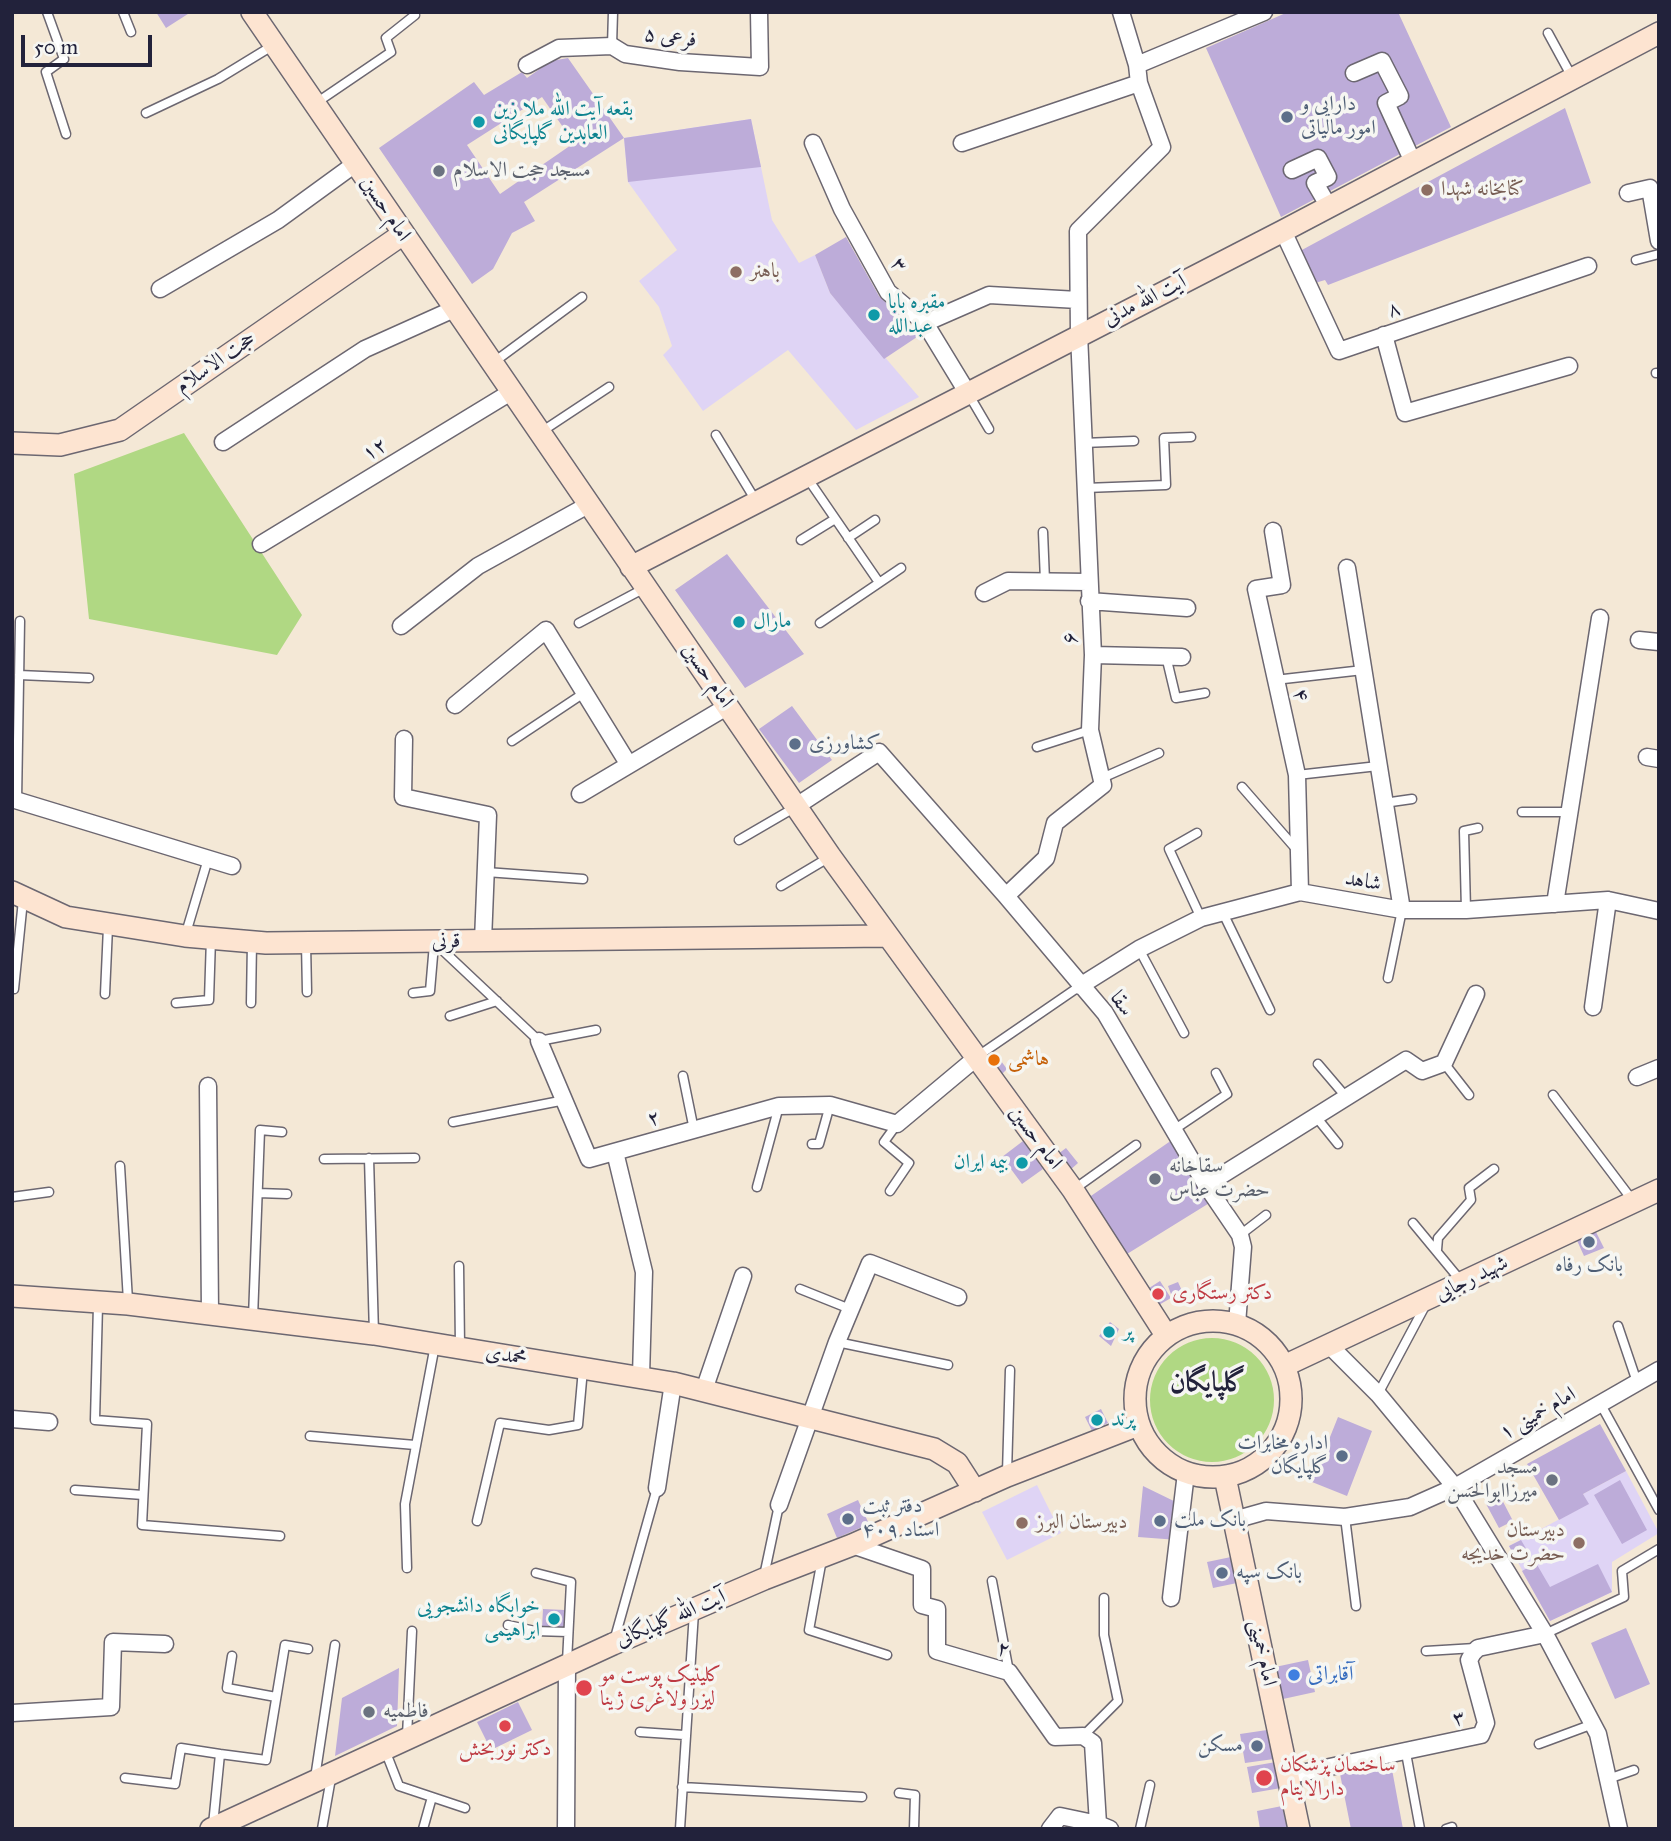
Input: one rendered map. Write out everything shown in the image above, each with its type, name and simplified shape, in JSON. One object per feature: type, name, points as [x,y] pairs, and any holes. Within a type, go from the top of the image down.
[{"type":"main road","name":"امام حسین","points":[[252,12],[588,505],[798,805],[830,856],[886,936],[1098,1221],[1166,1335]]},
{"type":"main road","name":"آیت الله مدنی","points":[[631,567],[1283,231],[1659,33]]},
{"type":"main road","name":"حجت الاسلام","points":[[12,443],[60,445],[120,430],[403,234]]},
{"type":"main road","name":"قرنی","points":[[18,894],[66,917],[185,936],[252,942],[482,942],[886,936]]},
{"type":"main road","name":"شهید رجایی","points":[[1284,1366],[1331,1347],[1659,1190]]},
{"type":"main road","name":"محمدی","points":[[12,1296],[128,1304],[253,1318],[374,1334],[673,1382],[934,1449],[957,1463],[975,1491]]},
{"type":"main road","points":[[1200,1321],[1237,1324],[1256,1334],[1273,1348],[1284,1366],[1292,1401],[1289,1418],[1280,1439],[1266,1457],[1247,1470],[1225,1477],[1186,1473],[1166,1462],[1149,1446],[1138,1425],[1134,1405],[1135,1385],[1141,1366],[1166,1335],[1200,1321]]},
{"type":"main road","name":"آیت الله گلپایگانی","points":[[212,1828],[385,1750],[402,1733],[764,1579],[852,1545],[1007,1476],[1138,1425]]},
{"type":"main road","name":"امام خمینی","points":[[1225,1477],[1274,1684],[1287,1776],[1299,1829]]},
{"type":"street","name":"فرعی ۵","points":[[527,65],[559,48],[612,46],[625,54],[680,62],[760,67],[759,12]]},
{"type":"street","points":[[962,143],[1139,83],[1137,65],[1121,12]]},
{"type":"street","points":[[1137,65],[1264,12]]},
{"type":"street","points":[[1354,73],[1382,61],[1401,96],[1386,103],[1413,162]]},
{"type":"street","name":"۶","points":[[1102,778],[1090,730],[1093,655],[1084,488],[1078,231],[1162,147],[1139,83]]},
{"type":"street","name":"۳","points":[[813,143],[842,209],[888,292],[925,323],[967,392]]},
{"type":"street","points":[[1292,170],[1318,158],[1328,177],[1315,183],[1329,207]]},
{"type":"street","points":[[160,289],[278,220],[355,164]]},
{"type":"street","points":[[1628,193],[1650,188],[1659,242]]},
{"type":"street","name":"۸","points":[[1283,231],[1339,351],[1588,266]]},
{"type":"street","points":[[925,323],[989,295],[1079,300]]},
{"type":"street","points":[[223,442],[365,349],[454,309]]},
{"type":"street","points":[[1384,335],[1405,413],[1569,366]]},
{"type":"street","name":"۱۲","points":[[261,544],[511,392]]},
{"type":"street","points":[[401,626],[478,566],[588,505]]},
{"type":"street","name":"۴","points":[[1273,531],[1282,584],[1256,589],[1297,775],[1300,892]]},
{"type":"street","points":[[1347,568],[1402,910]]},
{"type":"street","points":[[984,593],[1008,581],[1088,582]]},
{"type":"street","points":[[1089,601],[1187,608]]},
{"type":"street","points":[[1555,904],[1600,618]]},
{"type":"street","points":[[454,705],[546,630],[629,765]]},
{"type":"street","points":[[1639,640],[1659,642]]},
{"type":"street","points":[[1093,655],[1174,656]]},
{"type":"street","points":[[580,794],[728,706]]},
{"type":"street","points":[[404,739],[403,797],[488,815],[482,942]]},
{"type":"street","name":"سقا","points":[[798,805],[879,752],[1105,1013],[1206,1185],[1240,1235]]},
{"type":"street","points":[[1006,896],[1046,858],[1055,823],[1104,785],[1102,778]]},
{"type":"street","points":[[15,800],[232,866]]},
{"type":"street","name":"شاهد","points":[[1080,986],[1139,949],[1201,918],[1300,892],[1402,910],[1466,910],[1608,900],[1659,911]]},
{"type":"street","points":[[1593,1007],[1608,900]]},
{"type":"street","points":[[1206,1185],[1406,1060],[1422,1071],[1444,1063],[1476,994]]},
{"type":"street","name":"۲","points":[[539,1041],[589,1159],[779,1106],[830,1105],[897,1124]]},
{"type":"street","points":[[897,1124],[976,1058]]},
{"type":"street","points":[[1637,1077],[1659,1069]]},
{"type":"street","points":[[208,1086],[210,1313]]},
{"type":"street","points":[[615,1152],[645,1272],[641,1376]]},
{"type":"street","points":[[1237,1324],[1243,1247],[1240,1235]]},
{"type":"street","points":[[779,1505],[837,1342],[870,1264],[958,1297]]},
{"type":"street","points":[[704,1390],[743,1276]]},
{"type":"street","points":[[1331,1347],[1378,1395],[1455,1487],[1545,1634],[1593,1724],[1619,1829]]},
{"type":"street","name":"امام خمینی ۱","points":[[1234,1520],[1266,1511],[1345,1517],[1410,1507],[1455,1487],[1659,1370]]},
{"type":"street","points":[[657,1488],[673,1382]]},
{"type":"street","points":[[12,1419],[49,1422]]},
{"type":"street","points":[[1171,1598],[1186,1473]]},
{"type":"street","name":"۲","points":[[852,1545],[922,1569],[922,1605],[937,1609],[937,1651],[1009,1672],[1055,1737],[1083,1736]]},
{"type":"street","points":[[1478,1648],[1545,1634]]},
{"type":"street","points":[[12,1713],[111,1707],[113,1642],[165,1644]]},
{"type":"street","name":"۳","points":[[1287,1776],[1406,1753],[1481,1735],[1486,1723],[1469,1660],[1478,1648]]},
{"type":"street","points":[[566,1829],[567,1665]]},
{"type":"street","points":[[1050,1829],[1060,1816],[1104,1827],[1093,1743],[1083,1736]]},
{"type":"lane","points":[[47,12],[64,59],[46,72],[66,134]]},
{"type":"lane","points":[[123,12],[131,32]]},
{"type":"lane","points":[[612,46],[613,12]]},
{"type":"lane","points":[[314,104],[391,52],[386,38],[415,15]]},
{"type":"lane","points":[[1548,33],[1573,78]]},
{"type":"lane","points":[[146,113],[218,79],[275,45]]},
{"type":"lane","points":[[1636,260],[1659,254]]},
{"type":"lane","points":[[491,363],[582,297]]},
{"type":"lane","points":[[539,433],[609,387]]},
{"type":"lane","points":[[967,392],[989,429]]},
{"type":"lane","points":[[716,435],[757,502]]},
{"type":"lane","points":[[1084,488],[1166,485],[1164,438],[1191,437]]},
{"type":"lane","points":[[1083,443],[1134,441]]},
{"type":"lane","points":[[806,476],[878,581]]},
{"type":"lane","points":[[801,540],[835,519]]},
{"type":"lane","points":[[848,538],[875,520]]},
{"type":"lane","points":[[1043,532],[1045,581]]},
{"type":"lane","points":[[820,623],[878,581],[901,568]]},
{"type":"lane","points":[[579,623],[645,587]]},
{"type":"lane","points":[[15,800],[15,701],[19,675],[20,621]]},
{"type":"lane","points":[[1174,656],[1175,698],[1205,693]]},
{"type":"lane","points":[[1275,680],[1363,670]]},
{"type":"lane","points":[[19,675],[89,678]]},
{"type":"lane","points":[[512,741],[584,693]]},
{"type":"lane","points":[[1037,747],[1090,730]]},
{"type":"lane","points":[[1102,778],[1159,753]]},
{"type":"lane","points":[[1297,775],[1378,766]]},
{"type":"lane","points":[[1242,787],[1297,850]]},
{"type":"lane","points":[[1384,803],[1412,799]]},
{"type":"lane","points":[[739,841],[798,805]]},
{"type":"lane","points":[[1522,812],[1568,812]]},
{"type":"lane","points":[[1466,910],[1464,831],[1478,828]]},
{"type":"lane","points":[[1197,833],[1169,849],[1201,918]]},
{"type":"lane","points":[[781,886],[830,856]]},
{"type":"lane","points":[[185,936],[208,859]]},
{"type":"lane","points":[[486,872],[583,879]]},
{"type":"lane","points":[[14,989],[18,894]]},
{"type":"lane","points":[[1388,978],[1402,910]]},
{"type":"lane","points":[[1223,913],[1270,1010]]},
{"type":"lane","points":[[105,995],[108,924]]},
{"type":"lane","points":[[176,1003],[209,1000],[211,938]]},
{"type":"lane","points":[[251,1003],[252,942]]},
{"type":"lane","points":[[413,993],[430,990],[434,942]]},
{"type":"lane","name":"۲","points":[[434,942],[539,1041]]},
{"type":"lane","points":[[306,943],[307,992]]},
{"type":"lane","points":[[1139,949],[1184,1033]]},
{"type":"lane","points":[[976,1058],[1080,986]]},
{"type":"lane","points":[[450,1016],[497,1002]]},
{"type":"lane","points":[[539,1041],[596,1030]]},
{"type":"lane","points":[[1444,1063],[1469,1095]]},
{"type":"lane","points":[[1318,1064],[1347,1098]]},
{"type":"lane","points":[[1174,1129],[1227,1094],[1216,1073]]},
{"type":"lane","points":[[682,1076],[694,1130]]},
{"type":"lane","points":[[1553,1095],[1633,1201]]},
{"type":"lane","points":[[453,1122],[565,1100]]},
{"type":"lane","points":[[812,1144],[819,1144],[830,1105]]},
{"type":"lane","points":[[757,1188],[779,1106]]},
{"type":"lane","points":[[1317,1118],[1338,1144]]},
{"type":"lane","points":[[890,1191],[909,1163],[884,1142],[897,1124]]},
{"type":"lane","points":[[253,1318],[261,1130],[282,1132]]},
{"type":"lane","points":[[1073,1189],[1136,1145]]},
{"type":"lane","points":[[369,1158],[374,1334]]},
{"type":"lane","points":[[324,1159],[415,1158]]},
{"type":"lane","points":[[120,1166],[128,1304]]},
{"type":"lane","points":[[1437,1250],[1438,1238],[1471,1200],[1469,1188],[1494,1169]]},
{"type":"lane","points":[[12,1196],[49,1192]]},
{"type":"lane","points":[[258,1193],[287,1194]]},
{"type":"lane","points":[[1240,1235],[1266,1216]]},
{"type":"lane","points":[[1413,1223],[1463,1283]]},
{"type":"lane","points":[[459,1266],[460,1349]]},
{"type":"lane","points":[[800,1289],[850,1309]]},
{"type":"lane","points":[[1378,1395],[1428,1300]]},
{"type":"lane","points":[[98,1302],[95,1420],[147,1424],[142,1525],[280,1536]]},
{"type":"lane","points":[[1618,1326],[1637,1382]]},
{"type":"lane","points":[[837,1342],[948,1365]]},
{"type":"lane","points":[[407,1568],[405,1504],[436,1345]]},
{"type":"lane","points":[[477,1521],[500,1423],[549,1430],[578,1425],[583,1368]]},
{"type":"lane","points":[[1007,1476],[1010,1370]]},
{"type":"lane","points":[[1600,1403],[1659,1510]]},
{"type":"lane","points":[[310,1436],[415,1445]]},
{"type":"lane","points":[[613,1644],[657,1488]]},
{"type":"lane","points":[[75,1490],[144,1495]]},
{"type":"lane","points":[[764,1579],[779,1505]]},
{"type":"lane","points":[[1345,1517],[1356,1606]]},
{"type":"lane","points":[[1545,1634],[1624,1597],[1622,1571],[1659,1549]]},
{"type":"lane","points":[[822,1557],[809,1630],[887,1655]]},
{"type":"lane","points":[[536,1573],[570,1581],[567,1665]]},
{"type":"lane","points":[[992,1581],[1009,1672]]},
{"type":"lane","points":[[1083,1736],[1118,1701],[1104,1635],[1104,1598]]},
{"type":"lane","points":[[680,1829],[694,1609]]},
{"type":"lane","points":[[508,1625],[535,1631],[568,1632]]},
{"type":"lane","points":[[402,1733],[412,1631]]},
{"type":"lane","points":[[125,1778],[175,1784],[181,1748],[266,1760],[285,1645],[307,1649]]},
{"type":"lane","points":[[322,1829],[323,1778],[335,1645]]},
{"type":"lane","points":[[1426,1651],[1478,1648]]},
{"type":"lane","points":[[232,1656],[227,1688],[276,1697]]},
{"type":"lane","points":[[1539,1744],[1593,1724]]},
{"type":"lane","points":[[640,1732],[684,1735]]},
{"type":"lane","points":[[385,1750],[398,1786],[466,1808]]},
{"type":"lane","points":[[1406,1753],[1420,1829]]},
{"type":"lane","points":[[212,1828],[220,1754]]},
{"type":"lane","points":[[1608,1779],[1634,1770]]},
{"type":"lane","points":[[1140,1829],[1150,1785]]},
{"type":"lane","points":[[682,1787],[862,1797]]},
{"type":"lane","points":[[899,1793],[915,1795],[914,1829]]},
{"type":"lane","points":[[423,1829],[432,1797]]},
{"type":"shaded area","name":"باهنر","points":[[751,119],[772,220],[799,263],[815,255],[830,293],[919,397],[856,430],[788,350],[703,411],[663,355],[672,346],[659,307],[639,281],[677,250],[628,182],[624,138]]},
{"type":"shaded area","name":"دبیرستان حضرت خدیجه","points":[[1626,1471],[1659,1533],[1612,1562],[1612,1592],[1550,1621],[1509,1546],[1588,1504],[1583,1494]]},
{"type":"shaded area","name":"دبیرستان البرز","points":[[1037,1485],[1061,1533],[1007,1560],[982,1512]]},
{"type":"green space","points":[[184,433],[302,615],[277,655],[89,619],[74,474]]},
{"type":"green space","points":[[1212,1338],[1236,1343],[1256,1356],[1269,1376],[1274,1400],[1269,1424],[1256,1444],[1236,1457],[1212,1462],[1188,1457],[1168,1444],[1155,1424],[1150,1400],[1155,1376],[1168,1356],[1188,1343]]},
{"type":"building","points":[[156,12],[191,12],[166,28]]},
{"type":"building","points":[[1288,12],[1398,12],[1451,127],[1281,217],[1206,48]]},
{"type":"building","points":[[568,58],[624,138],[524,202],[535,221],[512,233],[493,269],[472,284],[379,148],[474,82],[484,95],[522,72],[527,78],[551,61]],"holes":[[[542,97],[574,143],[500,194],[467,145]]]},
{"type":"building","points":[[1565,108],[1591,183],[1328,285],[1325,280],[1315,283],[1300,251]]},
{"type":"building","points":[[751,119],[761,167],[628,182],[624,138]]},
{"type":"building","name":"مقبره بابا عبدالله","points":[[846,237],[879,296],[920,335],[884,359],[830,293],[815,255]]},
{"type":"building","name":"مارال","points":[[727,554],[804,654],[745,688],[675,590]]},
{"type":"building","name":"کشاورزی","points":[[792,706],[832,760],[799,783],[759,729]]},
{"type":"building","name":"هاشمی","points":[[989,1045],[1007,1069],[1000,1076],[982,1052]]},
{"type":"building","name":"سقاخانه حضرت عباس","points":[[1172,1140],[1182,1160],[1211,1202],[1127,1254],[1088,1198]]},
{"type":"building","name":"بیمه ایران","points":[[1023,1141],[1043,1169],[1022,1184],[1002,1157]]},
{"type":"building","points":[[1066,1148],[1078,1163],[1069,1171],[1058,1154]]},
{"type":"building","name":"بانک رفاه","points":[[1594,1228],[1604,1248],[1584,1256],[1575,1236]]},
{"type":"building","name":"دکتر رستگاری","points":[[1160,1281],[1171,1298],[1157,1306],[1146,1290]]},
{"type":"building","points":[[1178,1282],[1183,1293],[1172,1297],[1168,1286]]},
{"type":"building","name":"پر","points":[[1110,1322],[1119,1329],[1111,1346],[1099,1336]]},
{"type":"building","name":"پرند","points":[[1101,1409],[1108,1423],[1092,1431],[1085,1417]]},
{"type":"building","name":"اداره مخابرات گلپایگان","points":[[1338,1417],[1372,1431],[1347,1496],[1312,1482]]},
{"type":"building","name":"مسجد میرزاابوالحسن","points":[[1600,1424],[1626,1471],[1583,1494],[1589,1504],[1559,1520],[1527,1464]]},
{"type":"building","points":[[1620,1480],[1647,1530],[1622,1544],[1594,1495]]},
{"type":"building","name":"بانک ملت","points":[[1143,1486],[1182,1505],[1178,1540],[1138,1537]]},
{"type":"building","points":[[1499,1494],[1513,1521],[1499,1528],[1485,1502]]},
{"type":"building","name":"دفتر ثبت اسناد ۴۰۹","points":[[858,1500],[869,1524],[837,1538],[827,1514]]},
{"type":"building","points":[[1521,1540],[1531,1557],[1519,1564],[1509,1546]]},
{"type":"building","name":"بانک سپه","points":[[1231,1557],[1237,1583],[1213,1588],[1207,1562]]},
{"type":"building","points":[[1536,1563],[1550,1587],[1598,1564],[1612,1592],[1550,1621],[1522,1571]]},
{"type":"building","name":"خوابگاه دانشجویی ابراهیمی","points":[[543,1609],[565,1610],[564,1629],[542,1628]]},
{"type":"building","points":[[1626,1628],[1650,1684],[1615,1699],[1591,1643]]},
{"type":"building","name":"آقابراتی","points":[[1308,1660],[1315,1692],[1283,1699],[1275,1667]]},
{"type":"building","name":"فاطمیه","points":[[399,1668],[397,1726],[335,1756],[342,1698]]},
{"type":"building","name":"دکتر نوربخش","points":[[518,1702],[532,1730],[491,1750],[477,1722]]},
{"type":"building","name":"مسکن","points":[[1267,1730],[1274,1759],[1245,1763],[1240,1734]]},
{"type":"building","name":"ساختمان پزشکان دارالایتام","points":[[1276,1762],[1281,1788],[1252,1793],[1247,1767]]},
{"type":"building","points":[[1391,1764],[1403,1829],[1351,1829],[1340,1774]]},
{"type":"building","points":[[1282,1806],[1287,1828],[1260,1829],[1257,1811]]},
{"type":"place","name":"دارایی و امور مالیاتی","points":[[1287,117]]},
{"type":"place","name":"بقعه آیت الله ملا زین العابدین گلپایگانی","points":[[479,122]]},
{"type":"place","name":"مسجد حجت الاسلام","points":[[439,171]]},
{"type":"place","name":"کتابخانه شهدا","points":[[1427,190]]},
{"type":"place","name":"باهنر","points":[[736,272]]},
{"type":"place","name":"مقبره بابا عبدالله","points":[[874,315]]},
{"type":"place","name":"مارال","points":[[739,622]]},
{"type":"place","name":"کشاورزی","points":[[795,744]]},
{"type":"place","name":"هاشمی","points":[[994,1060]]},
{"type":"place","name":"بیمه ایران","points":[[1022,1163]]},
{"type":"place","name":"سقاخانه حضرت عباس","points":[[1155,1179]]},
{"type":"place","name":"بانک رفاه","points":[[1589,1242]]},
{"type":"place","name":"دکتر رستگاری","points":[[1158,1294]]},
{"type":"place","name":"پر","points":[[1109,1332]]},
{"type":"place","name":"پرند","points":[[1097,1420]]},
{"type":"place","name":"اداره مخابرات گلپایگان","points":[[1342,1456]]},
{"type":"place","name":"مسجد میرزاابوالحسن","points":[[1552,1480]]},
{"type":"place","name":"دفتر ثبت اسناد ۴۰۹","points":[[848,1519]]},
{"type":"place","name":"بانک ملت","points":[[1160,1521]]},
{"type":"place","name":"دبیرستان البرز","points":[[1022,1523]]},
{"type":"place","name":"دبیرستان حضرت خدیجه","points":[[1579,1543]]},
{"type":"place","name":"بانک سپه","points":[[1222,1573]]},
{"type":"place","name":"خوابگاه دانشجویی ابراهیمی","points":[[554,1619]]},
{"type":"place","name":"آقابراتی","points":[[1294,1675]]},
{"type":"place","name":"کلینیک پوست مو لیزر ولاغری ژینا","points":[[584,1688]]},
{"type":"place","name":"فاطمیه","points":[[369,1712]]},
{"type":"place","name":"دکتر نوربخش","points":[[505,1726]]},
{"type":"place","name":"مسکن","points":[[1257,1746]]},
{"type":"place","name":"ساختمان پزشکان دارالایتام","points":[[1264,1778]]},
{"type":"district","name":"گلپایگان","points":[[1208,1384]]}]
